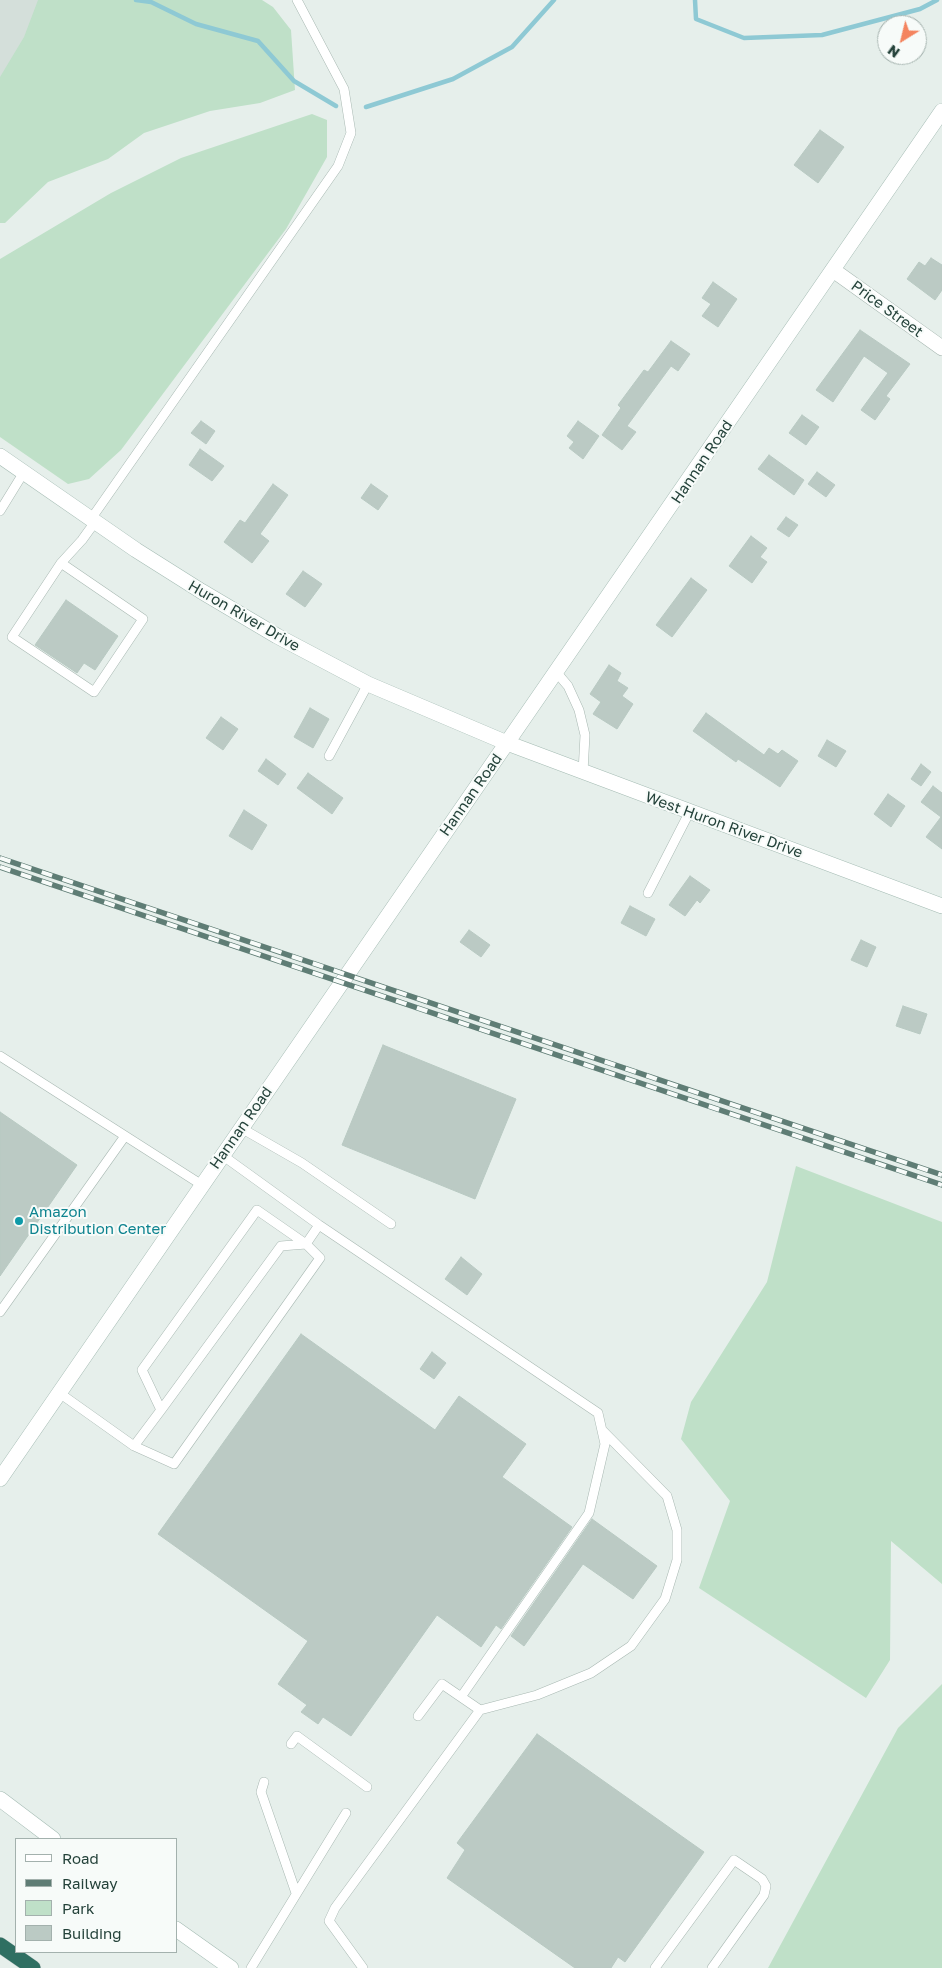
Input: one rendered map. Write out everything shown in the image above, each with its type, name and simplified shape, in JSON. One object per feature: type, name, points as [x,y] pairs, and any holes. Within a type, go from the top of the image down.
[{"type":"highway","points":[[0,1945],[33,1968]]},
{"type":"street","name":"Hannan Road","points":[[0,1478],[557,673],[942,111]]},
{"type":"street","name":"Price Street","points":[[832,270],[942,348]]},
{"type":"street","name":"Huron River Drive","points":[[0,456],[201,592],[278,636],[368,684],[507,743]]},
{"type":"street","name":"West Huron River Drive","points":[[507,743],[689,813],[942,906]]},
{"type":"street","points":[[0,1799],[52,1838]]},
{"type":"street","points":[[178,1930],[231,1968]]},
{"type":"lane","points":[[61,563],[143,619],[94,692],[12,637],[61,563],[82,540],[93,520],[338,166],[351,133],[344,89],[297,0]]},
{"type":"lane","points":[[0,511],[24,472]]},
{"type":"lane","points":[[557,673],[568,686],[583,727],[586,748],[583,772]]},
{"type":"lane","points":[[329,756],[368,684]]},
{"type":"lane","points":[[648,893],[689,813]]},
{"type":"lane","points":[[0,1056],[202,1185]]},
{"type":"lane","points":[[241,1128],[302,1163],[391,1224]]},
{"type":"lane","points":[[0,1312],[125,1136]]},
{"type":"lane","points":[[222,1155],[319,1225],[598,1413],[605,1444],[589,1513],[461,1697]]},
{"type":"lane","points":[[58,1392],[134,1446],[174,1464],[320,1258],[306,1244],[257,1210],[142,1370],[160,1410]]},
{"type":"lane","points":[[306,1244],[319,1225]]},
{"type":"lane","points":[[134,1446],[281,1246],[306,1244]]},
{"type":"lane","points":[[363,1968],[329,1921],[336,1908],[480,1710],[537,1695],[591,1672],[631,1646],[665,1599],[677,1560],[678,1530],[667,1496],[602,1430]]},
{"type":"lane","points":[[418,1716],[442,1684],[480,1710]]},
{"type":"lane","points":[[292,1744],[297,1736],[367,1788]]},
{"type":"lane","points":[[264,1782],[261,1792],[296,1894]]},
{"type":"lane","points":[[251,1968],[346,1812]]},
{"type":"lane","points":[[655,1968],[734,1860],[762,1879],[766,1886],[764,1895],[712,1968]]},
{"type":"shaded area","points":[[0,0],[64,0],[0,97]]},
{"type":"green space","points":[[38,0],[262,0],[273,7],[291,30],[295,90],[260,103],[210,111],[144,133],[108,159],[48,182],[5,223],[0,223],[0,77],[24,37]]},
{"type":"green space","points":[[312,114],[327,120],[327,157],[286,229],[121,450],[89,479],[68,484],[0,437],[0,259],[111,193],[181,158]]},
{"type":"green space","points":[[796,1166],[942,1222],[942,1584],[891,1541],[890,1660],[866,1698],[699,1588],[730,1501],[681,1439],[691,1402],[767,1282]]},
{"type":"green space","points":[[942,1684],[942,1968],[768,1968],[898,1728]]},
{"type":"building","points":[[820,130],[844,147],[818,183],[794,165]]},
{"type":"building","points":[[931,258],[942,265],[942,290],[935,300],[907,279],[919,262],[925,266]]},
{"type":"building","points":[[713,282],[737,299],[718,327],[702,316],[711,304],[702,298]]},
{"type":"building","points":[[860,330],[910,364],[886,396],[890,399],[875,420],[861,410],[888,373],[864,356],[833,402],[816,390]]},
{"type":"building","points":[[671,341],[690,354],[678,371],[671,366],[627,426],[636,432],[622,450],[602,435],[621,408],[618,405],[644,370],[648,372]]},
{"type":"building","points":[[802,415],[819,427],[806,445],[789,433]]},
{"type":"building","points":[[201,421],[215,431],[206,444],[191,433]]},
{"type":"building","points":[[578,421],[599,436],[583,459],[569,448],[574,442],[567,436]]},
{"type":"building","points":[[200,449],[224,466],[212,481],[189,465]]},
{"type":"building","points":[[769,455],[804,480],[794,495],[758,469]]},
{"type":"building","points":[[817,472],[835,485],[826,497],[808,484]]},
{"type":"building","points":[[273,484],[288,495],[260,534],[269,541],[252,563],[224,542],[240,520],[245,523]]},
{"type":"building","points":[[371,484],[388,496],[378,510],[361,498]]},
{"type":"building","points":[[786,517],[798,525],[789,537],[777,529]]},
{"type":"building","points":[[751,536],[767,548],[760,557],[767,562],[752,583],[729,566]]},
{"type":"building","points":[[303,571],[322,584],[305,607],[286,594]]},
{"type":"building","points":[[691,578],[707,590],[672,637],[656,625]]},
{"type":"building","points":[[66,600],[118,636],[95,670],[84,663],[77,673],[35,645]]},
{"type":"building","points":[[609,665],[621,673],[617,681],[628,688],[622,696],[633,704],[617,729],[593,714],[601,702],[590,694]]},
{"type":"building","points":[[310,708],[329,719],[313,748],[294,737]]},
{"type":"building","points":[[706,713],[764,755],[769,748],[778,754],[782,750],[798,761],[780,787],[738,759],[736,762],[693,731]]},
{"type":"building","points":[[221,717],[238,729],[223,750],[206,738]]},
{"type":"building","points":[[827,740],[846,751],[836,767],[818,756]]},
{"type":"building","points":[[266,759],[286,774],[278,785],[258,771]]},
{"type":"building","points":[[921,764],[931,772],[921,786],[911,779]]},
{"type":"building","points":[[308,773],[343,798],[332,814],[297,788]]},
{"type":"building","points":[[933,786],[942,793],[942,849],[926,837],[941,817],[921,802]]},
{"type":"building","points":[[888,794],[905,806],[891,827],[874,814]]},
{"type":"building","points":[[244,810],[267,825],[252,850],[229,836]]},
{"type":"building","points":[[690,876],[710,890],[700,903],[697,900],[685,916],[669,905]]},
{"type":"building","points":[[630,906],[655,919],[646,936],[621,923]]},
{"type":"building","points":[[469,930],[490,945],[481,957],[460,942]]},
{"type":"building","points":[[861,940],[876,947],[867,967],[851,960]]},
{"type":"building","points":[[903,1006],[927,1014],[920,1034],[896,1026]]},
{"type":"building","points":[[383,1045],[516,1099],[475,1199],[342,1145]]},
{"type":"building","name":"Amazon Distribution Center","points":[[0,1112],[77,1165],[0,1276]]},
{"type":"building","points":[[461,1257],[482,1274],[467,1295],[445,1279]]},
{"type":"building","points":[[301,1334],[435,1430],[459,1396],[526,1444],[502,1477],[572,1527],[501,1629],[496,1625],[481,1647],[437,1615],[351,1736],[323,1717],[318,1724],[301,1712],[307,1705],[278,1684],[308,1641],[158,1534]]},
{"type":"building","points":[[432,1352],[446,1363],[434,1379],[420,1369]]},
{"type":"building","points":[[592,1519],[657,1566],[633,1599],[583,1564],[524,1646],[511,1636]]},
{"type":"building","points":[[537,1734],[704,1852],[625,1962],[618,1957],[611,1968],[575,1968],[447,1878],[465,1850],[457,1843]]},
{"type":"waterway","points":[[136,0],[151,2],[196,24],[258,41],[294,81],[336,106]]},
{"type":"waterway","points":[[366,107],[453,79],[512,47],[554,0]]},
{"type":"waterway","points":[[695,0],[696,19],[744,38],[822,35],[920,9],[937,0]]},
{"type":"railway","points":[[0,858],[942,1175]]},
{"type":"railway","points":[[0,867],[942,1185]]},
{"type":"place","name":"Amazon Distribution Center","points":[[19,1221]]}]
